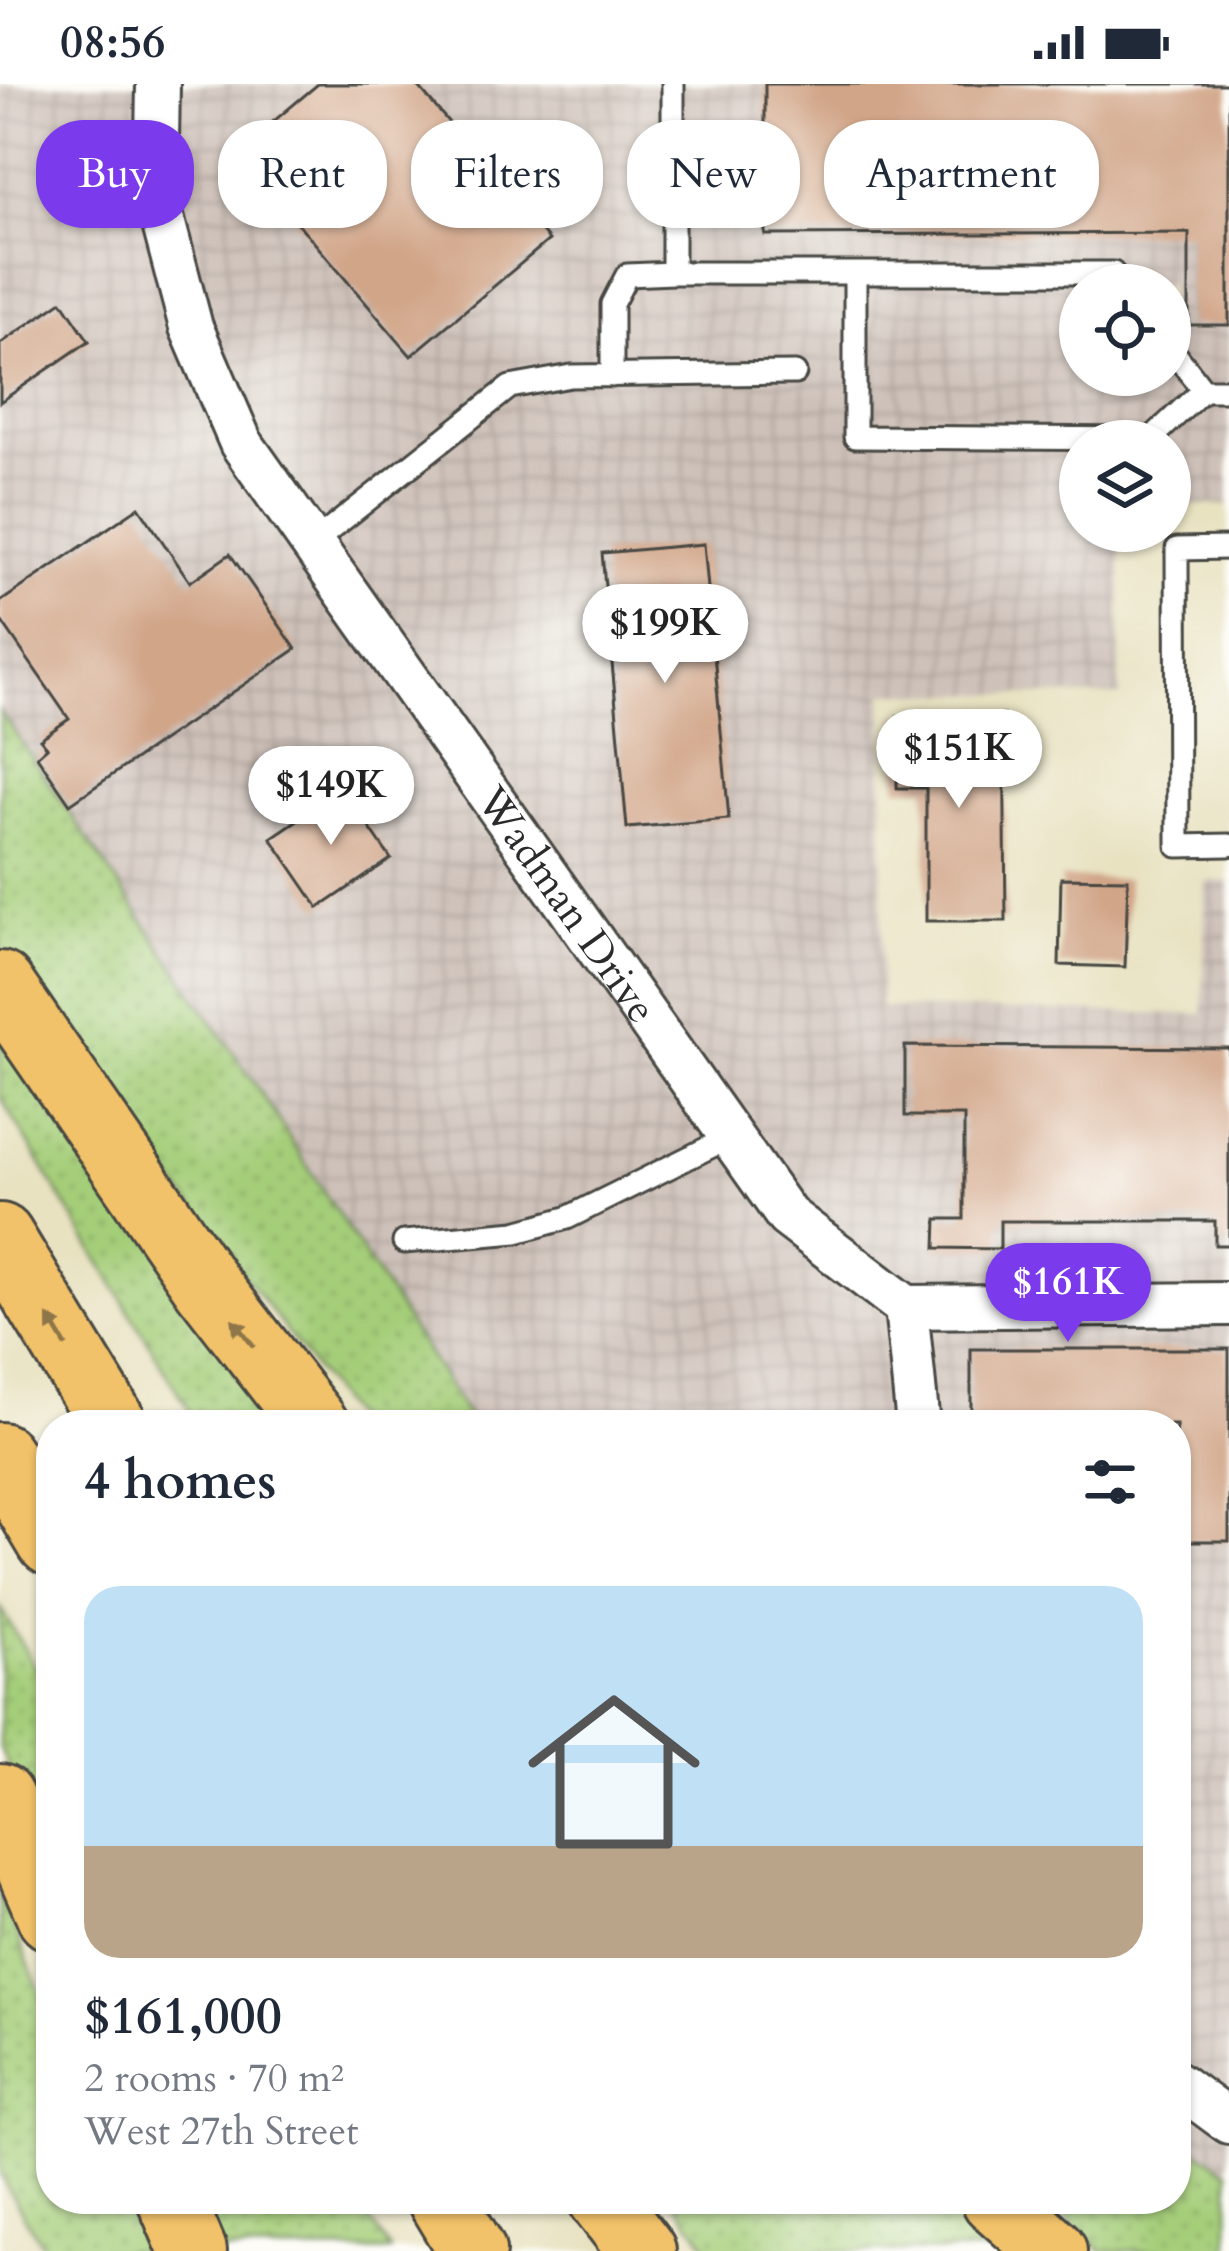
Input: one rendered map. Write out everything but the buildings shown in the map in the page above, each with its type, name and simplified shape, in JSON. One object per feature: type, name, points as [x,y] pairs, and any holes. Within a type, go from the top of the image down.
[{"type":"highway","points":[[0,985],[207,1286],[303,1410]]},
{"type":"highway","points":[[0,1238],[105,1410]]},
{"type":"highway","points":[[0,1456],[36,1517]]},
{"type":"highway","points":[[0,1798],[36,1882]]},
{"type":"highway","points":[[178,2214],[194,2251]]},
{"type":"highway","points":[[449,2214],[472,2251]]},
{"type":"highway","points":[[614,2214],[642,2251]]},
{"type":"highway","points":[[1012,2214],[1053,2251]]},
{"type":"street","name":"Wadman Drive","points":[[158,84],[156,194],[191,327],[241,443],[787,1216],[906,1307]]},
{"type":"street","points":[[916,1410],[906,1307],[1229,1304]]},
{"type":"street","points":[[1191,2094],[1229,2122]]},
{"type":"lane","points":[[674,84],[674,273]]},
{"type":"lane","points":[[855,273],[855,437],[1151,440],[1203,390],[1229,390]]},
{"type":"lane","points":[[612,376],[617,287],[627,275],[1059,273]]},
{"type":"lane","points":[[313,544],[510,387],[539,378],[795,373]]},
{"type":"lane","points":[[1191,374],[1203,390]]},
{"type":"lane","points":[[1229,548],[1177,549],[1178,846],[1229,845]]},
{"type":"lane","points":[[404,1242],[516,1232],[567,1218],[730,1136]]},
{"type":"shaded area","points":[[0,84],[1229,84],[1229,505],[1191,505],[1191,420],[1059,420],[1059,552],[1121,552],[1120,696],[884,693],[881,1008],[1203,1014],[1205,881],[1229,881],[1229,2251],[1191,2214],[1191,1410],[453,1410],[0,806]]},
{"type":"green space","points":[[0,711],[255,1084],[463,1410],[345,1410],[0,948]]},
{"type":"green space","points":[[0,1029],[284,1410],[189,1410],[0,1096]]},
{"type":"green space","points":[[0,1607],[36,1669],[36,1828],[0,1748]]},
{"type":"green space","points":[[0,1892],[36,1982],[36,2214],[129,2214],[144,2251],[46,2251],[0,2176]]},
{"type":"green space","points":[[1191,2147],[1229,2171],[1229,2251],[1103,2251],[1062,2214],[1191,2214]]},
{"type":"green space","points":[[206,2214],[365,2214],[391,2251],[222,2251]]},
{"type":"green space","points":[[684,2214],[974,2214],[1017,2251],[711,2251]]}]
